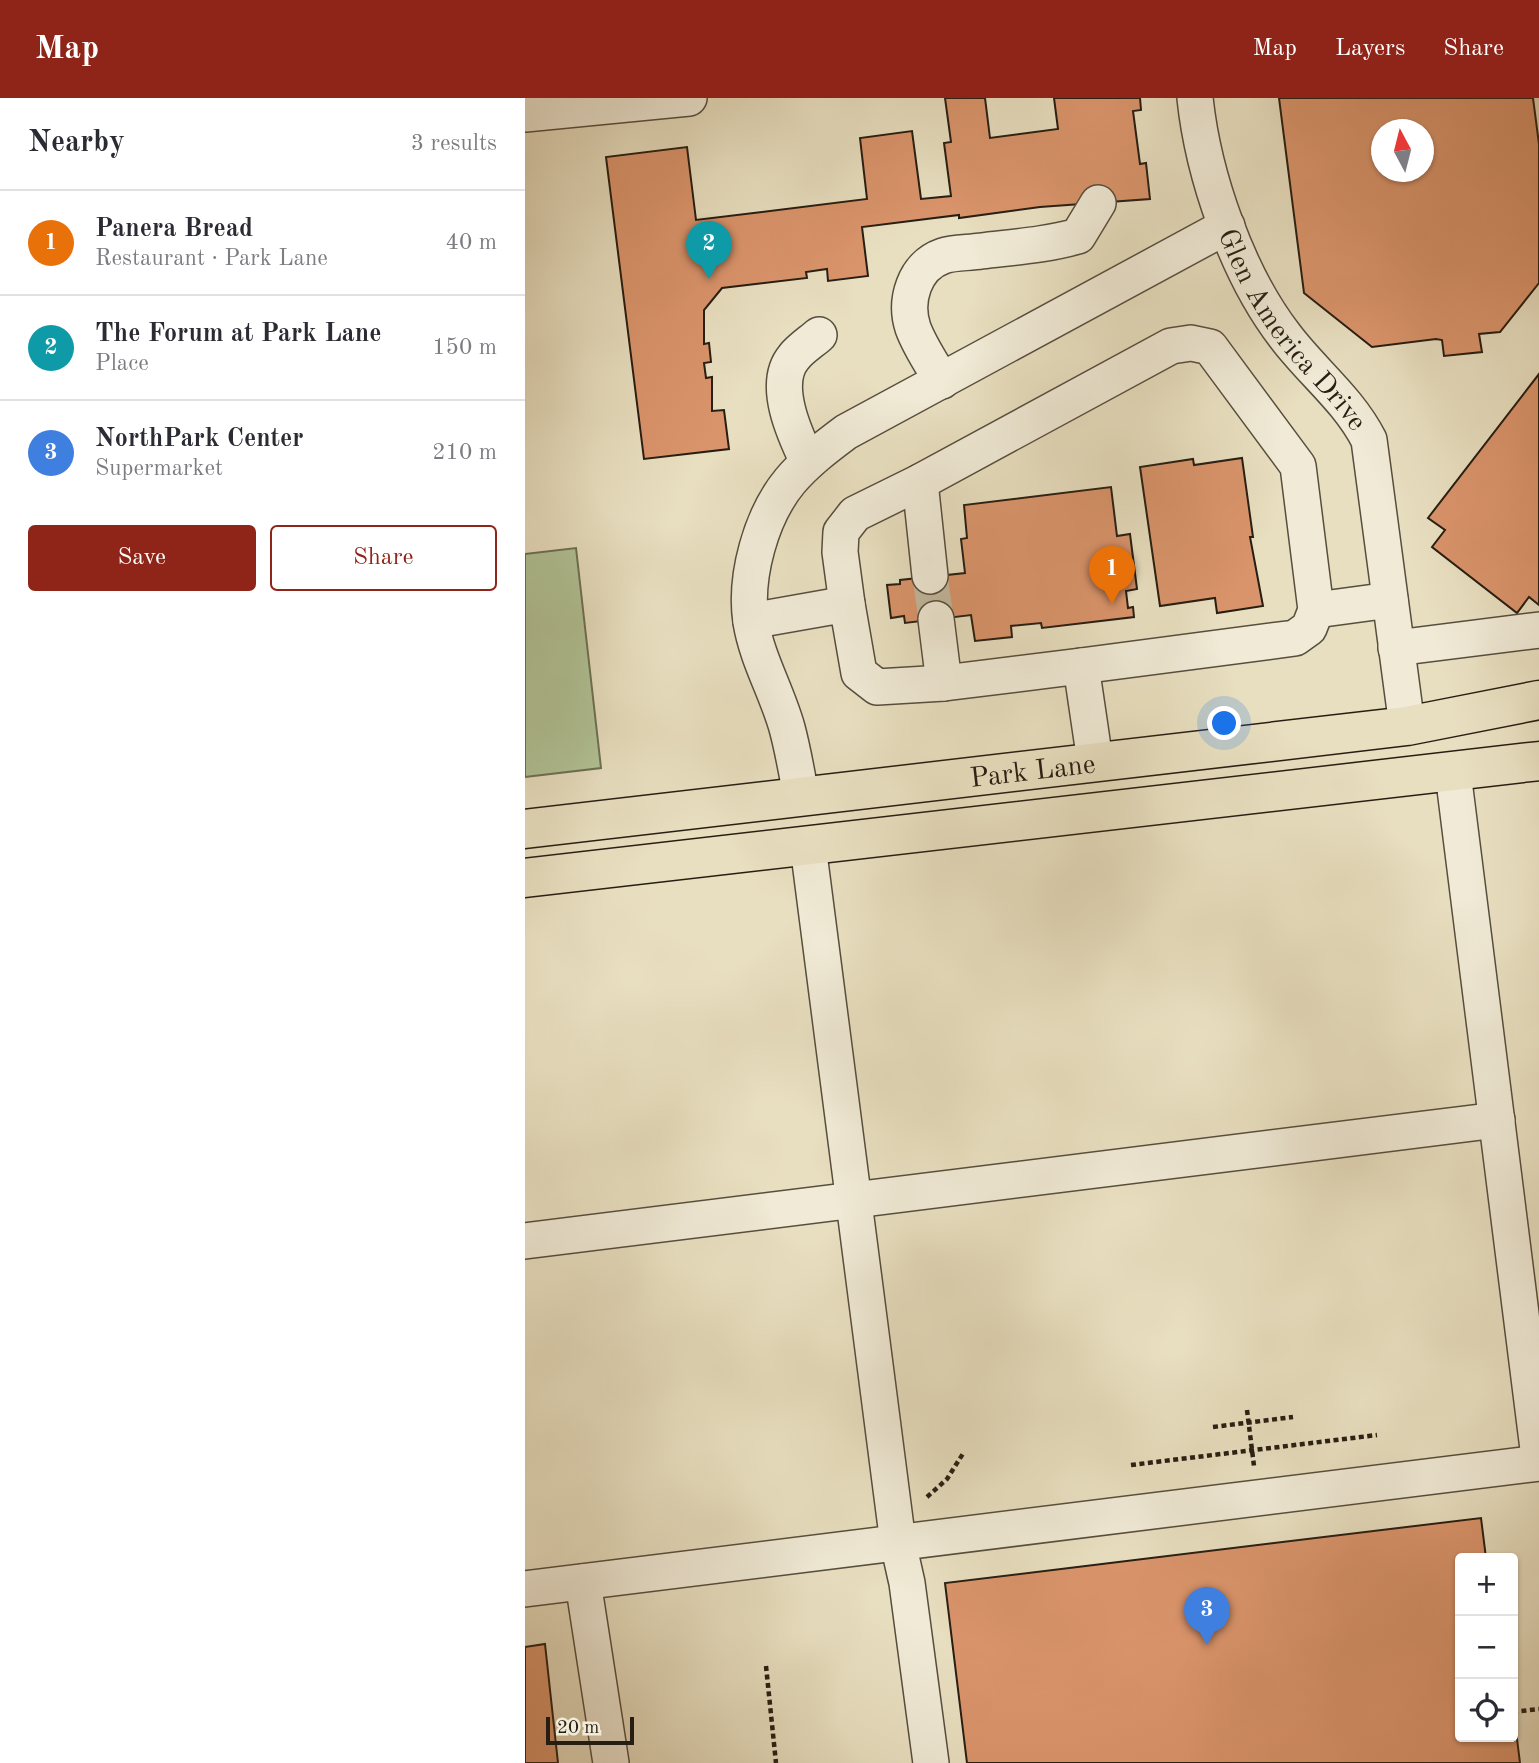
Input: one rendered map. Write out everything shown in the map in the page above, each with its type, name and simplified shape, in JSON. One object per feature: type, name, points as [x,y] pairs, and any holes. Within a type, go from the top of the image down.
[{"type":"main road","name":"Park Lane","points":[[525,829],[1406,726],[1539,700]]},
{"type":"main road","points":[[1251,797],[1262,784],[1315,767],[1374,761],[1398,748],[1406,726]]},
{"type":"main road","name":"Park Lane","points":[[525,878],[1251,797],[1539,761]]},
{"type":"main road","points":[[801,796],[808,846]]},
{"type":"street","points":[[525,114],[689,98]]},
{"type":"street","name":"Glen America Drive","points":[[1195,98],[1204,157],[1227,226],[1275,323],[1353,413],[1369,440],[1406,726]]},
{"type":"street","points":[[942,381],[913,329],[909,312],[915,282],[927,267],[943,256],[1055,242],[1077,236],[1098,203]]},
{"type":"street","points":[[801,796],[787,727],[751,621],[750,588],[757,550],[788,483],[808,462],[846,432],[1227,226]]},
{"type":"street","points":[[808,462],[790,427],[784,391],[792,359],[819,335]]},
{"type":"street","points":[[1191,343],[1210,347],[1298,466],[1316,610],[1309,628],[1295,638],[944,683],[877,687],[859,673],[847,604],[840,552],[841,533],[855,514],[921,482],[1171,345],[1191,343]]},
{"type":"street","points":[[921,482],[930,576]]},
{"type":"street","points":[[1316,610],[1390,600]]},
{"type":"street","points":[[751,621],[847,604]]},
{"type":"street","points":[[936,619],[944,683]]},
{"type":"street","points":[[1397,648],[1539,630]]},
{"type":"street","points":[[1081,666],[1095,761]]},
{"type":"street","points":[[1453,773],[1539,1457]]},
{"type":"street","points":[[808,846],[898,1543],[907,1583],[931,1763]]},
{"type":"street","points":[[525,1241],[1497,1120]]},
{"type":"street","points":[[525,1590],[1539,1464]]},
{"type":"street","points":[[583,1582],[611,1763]]},
{"type":"path","points":[[1247,1410],[1254,1466]]},
{"type":"path","points":[[1213,1427],[1293,1417]]},
{"type":"path","points":[[1131,1465],[1377,1435]]},
{"type":"path","points":[[927,1497],[947,1479],[964,1452]]},
{"type":"path","points":[[765,1666],[776,1763]]},
{"type":"path","points":[[1518,1711],[1539,1709]]},
{"type":"green space","points":[[576,548],[601,768],[525,777],[525,554]]},
{"type":"building","points":[[945,98],[985,98],[990,138],[1058,129],[1054,98],[1140,98],[1141,110],[1133,111],[1140,164],[1146,163],[1150,199],[1040,207],[862,227],[868,276],[828,281],[827,269],[806,272],[807,278],[722,288],[704,310],[704,344],[709,343],[711,362],[704,363],[706,378],[712,377],[712,411],[724,410],[729,449],[644,459],[606,157],[687,147],[696,220],[867,199],[860,138],[912,131],[921,199],[951,196],[944,143],[951,142]]},
{"type":"building","points":[[1279,98],[1533,98],[1539,144],[1539,283],[1500,332],[1479,334],[1482,352],[1444,356],[1442,340],[1436,339],[1372,347],[1304,293]]},
{"type":"building","points":[[1539,374],[1539,605],[1529,597],[1517,613],[1432,547],[1445,530],[1428,518]]},
{"type":"building","points":[[1242,458],[1253,537],[1250,537],[1263,606],[1217,613],[1215,598],[1160,606],[1140,467],[1193,459],[1194,465]]},
{"type":"building","points":[[1111,487],[1117,536],[1130,534],[1137,589],[1126,591],[1128,608],[1133,607],[1134,617],[1042,628],[1041,623],[1011,626],[1012,637],[975,641],[971,615],[905,623],[904,616],[891,618],[887,585],[900,584],[900,580],[965,573],[961,539],[967,538],[964,505]]},
{"type":"building","points":[[1481,1518],[1485,1553],[1455,1553],[1455,1742],[1517,1742],[1520,1763],[967,1763],[945,1583]]},
{"type":"building","points":[[545,1644],[558,1763],[525,1763],[525,1647]]},
{"type":"tunnel","points":[[930,576],[936,619]]},
{"type":"place","name":"The Forum at Park Lane","points":[[709,279]]},
{"type":"place","name":"Panera Bread","points":[[1112,604]]},
{"type":"place","name":"NorthPark Center","points":[[1207,1645]]}]
